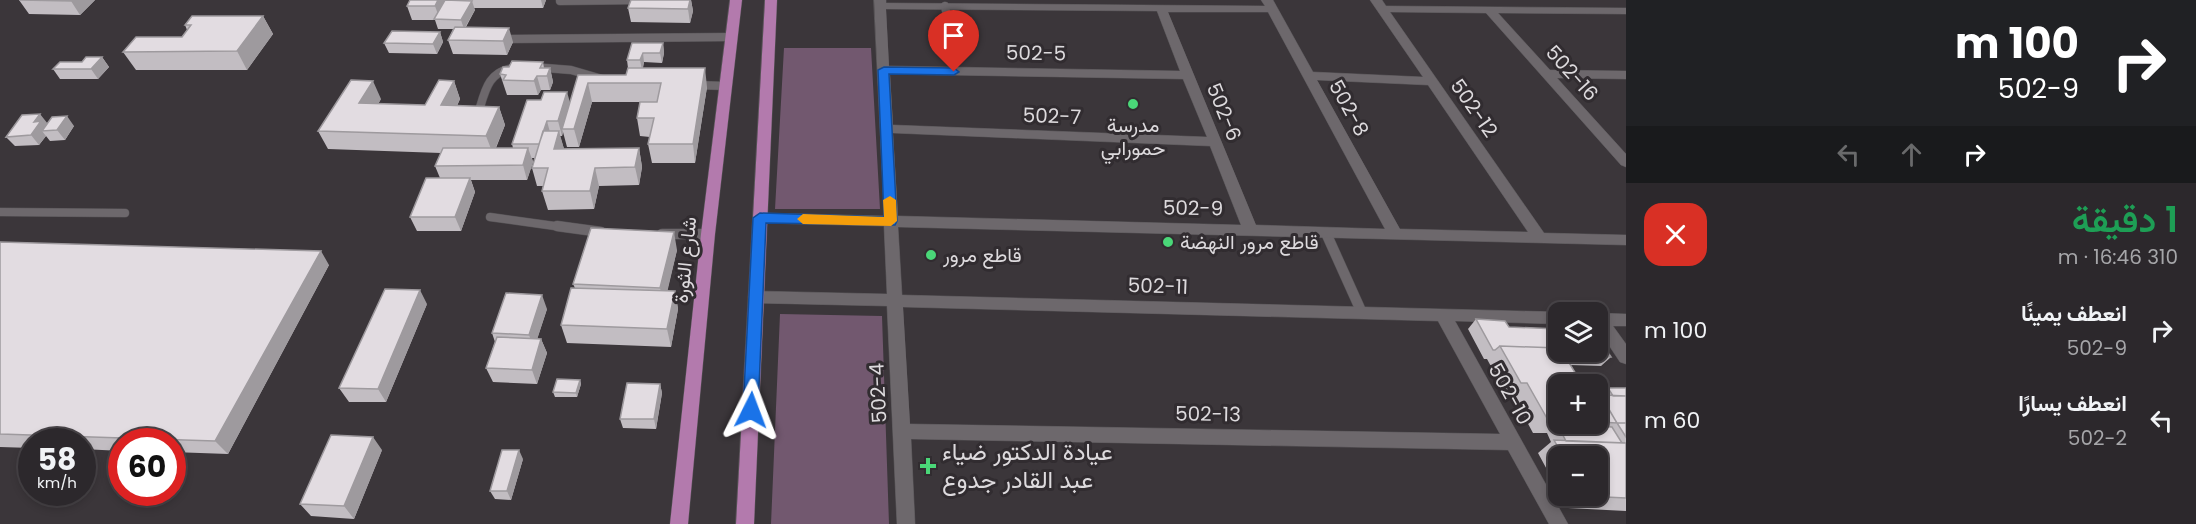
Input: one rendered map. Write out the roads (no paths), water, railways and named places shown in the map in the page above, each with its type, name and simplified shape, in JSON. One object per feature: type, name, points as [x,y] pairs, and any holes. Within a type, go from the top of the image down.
[{"type":"main road","name":"شارع الثورة","points":[[679,524],[708,234],[736,0]]},
{"type":"main road","points":[[745,524],[771,0]]},
{"type":"street","points":[[880,3],[945,6],[1161,8],[1270,5]]},
{"type":"street","name":"502-4","points":[[880,3],[906,524]]},
{"type":"street","name":"502-8","points":[[1270,5],[1396,235]]},
{"type":"street","points":[[1380,5],[1489,10],[1626,11]]},
{"type":"street","name":"502-12","points":[[1380,5],[1540,238]]},
{"type":"street","name":"502-6","points":[[1161,8],[1251,231]]},
{"type":"street","name":"502-16","points":[[1489,10],[1546,74],[1620,149],[1626,162]]},
{"type":"street","name":"502-5","points":[[884,70],[1188,75]]},
{"type":"street","points":[[1546,74],[1626,75]]},
{"type":"street","points":[[1309,76],[1432,81]]},
{"type":"street","name":"502-7","points":[[886,129],[1215,142]]},
{"type":"street","name":"502-9","points":[[760,218],[1621,240]]},
{"type":"street","points":[[1621,240],[1626,253]]},
{"type":"street","name":"502-11","points":[[756,297],[1548,318]]},
{"type":"street","name":"502-10","points":[[1443,315],[1559,524]]},
{"type":"street","points":[[1608,319],[1626,320]]},
{"type":"street","points":[[1608,333],[1626,357]]},
{"type":"street","name":"502-13","points":[[901,431],[1514,442]]},
{"type":"lane","points":[[560,1],[654,0]]},
{"type":"lane","points":[[945,6],[951,37]]},
{"type":"lane","points":[[495,38],[732,37]]},
{"type":"lane","points":[[478,114],[491,75],[499,70],[519,68]]},
{"type":"lane","points":[[529,68],[571,70],[613,82]]},
{"type":"lane","points":[[682,85],[726,86]]},
{"type":"lane","points":[[0,212],[125,213]]},
{"type":"lane","points":[[490,218],[613,234]]},
{"type":"lane","points":[[1326,233],[1362,313]]},
{"type":"lane","points":[[649,234],[708,234]]},
{"type":"place","name":"مدرسة حمورابي","points":[[1133,104]]},
{"type":"place","name":"قاطع مرور النهضة","points":[[1168,242]]},
{"type":"place","name":"قاطع مرور","points":[[931,255]]},
{"type":"place","name":"عيادة الدكتور ضياء عبد القادر جدوع","points":[[928,466]]}]
